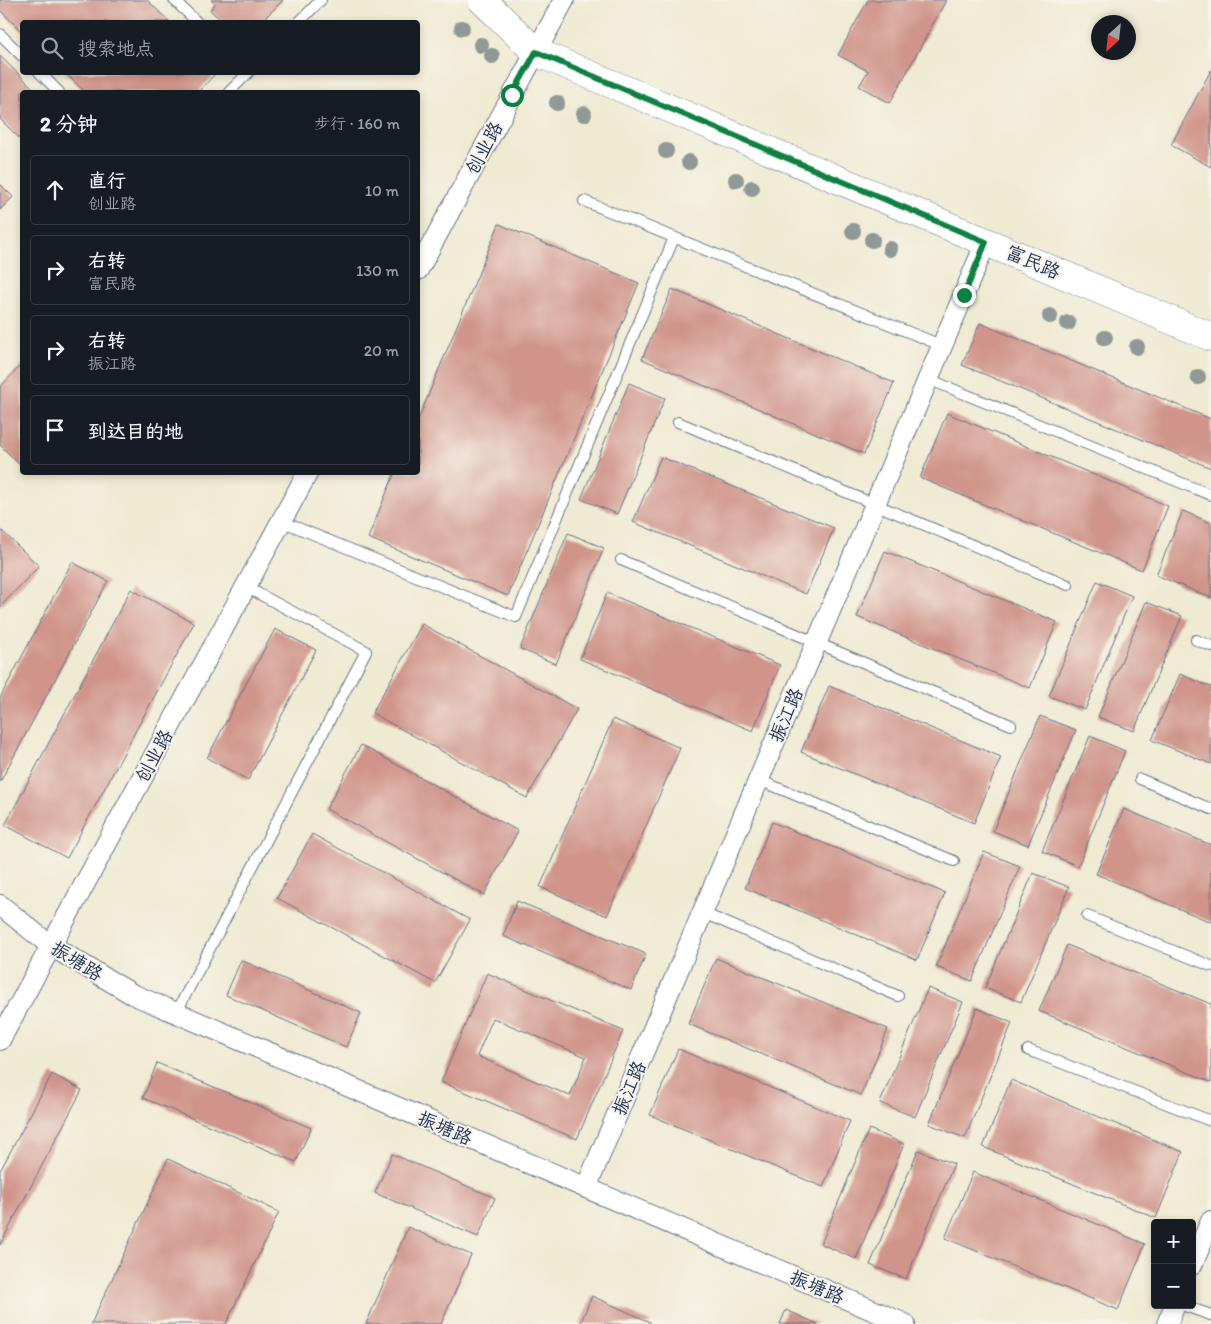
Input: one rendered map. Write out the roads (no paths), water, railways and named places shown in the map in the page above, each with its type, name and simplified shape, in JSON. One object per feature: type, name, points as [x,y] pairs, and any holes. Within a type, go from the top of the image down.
[{"type":"street","name":"富民路","points":[[482,0],[536,52],[1211,337]]},
{"type":"street","name":"创业路","points":[[420,266],[564,0]]},
{"type":"street","name":"振江路","points":[[586,1188],[986,242]]},
{"type":"street","name":"创业路","points":[[0,1040],[306,475]]},
{"type":"street","name":"振塘路","points":[[0,905],[51,946],[132,994],[905,1324]]},
{"type":"street","points":[[1192,1264],[1211,1221]]},
{"type":"street","points":[[1167,1324],[1173,1309]]},
{"type":"lane","points":[[174,0],[195,20]]},
{"type":"lane","points":[[301,20],[321,0]]},
{"type":"lane","points":[[0,34],[20,54]]},
{"type":"lane","points":[[42,75],[57,90]]},
{"type":"lane","points":[[231,90],[246,75]]},
{"type":"lane","points":[[584,201],[943,346]]},
{"type":"lane","points":[[281,521],[516,617],[674,238]]},
{"type":"lane","points":[[928,378],[1211,496]]},
{"type":"lane","points":[[678,422],[1068,585]]},
{"type":"lane","points":[[621,560],[1011,725]]},
{"type":"lane","points":[[176,1013],[366,650],[246,587]]},
{"type":"lane","points":[[1196,640],[1211,646]]},
{"type":"lane","points":[[1140,779],[1211,809]]},
{"type":"lane","points":[[759,780],[954,861]]},
{"type":"lane","points":[[703,913],[898,996]]},
{"type":"lane","points":[[1086,916],[1211,966]]},
{"type":"lane","points":[[1028,1050],[1211,1121]]},
{"type":"lane","points":[[1194,1309],[1211,1315]]}]
